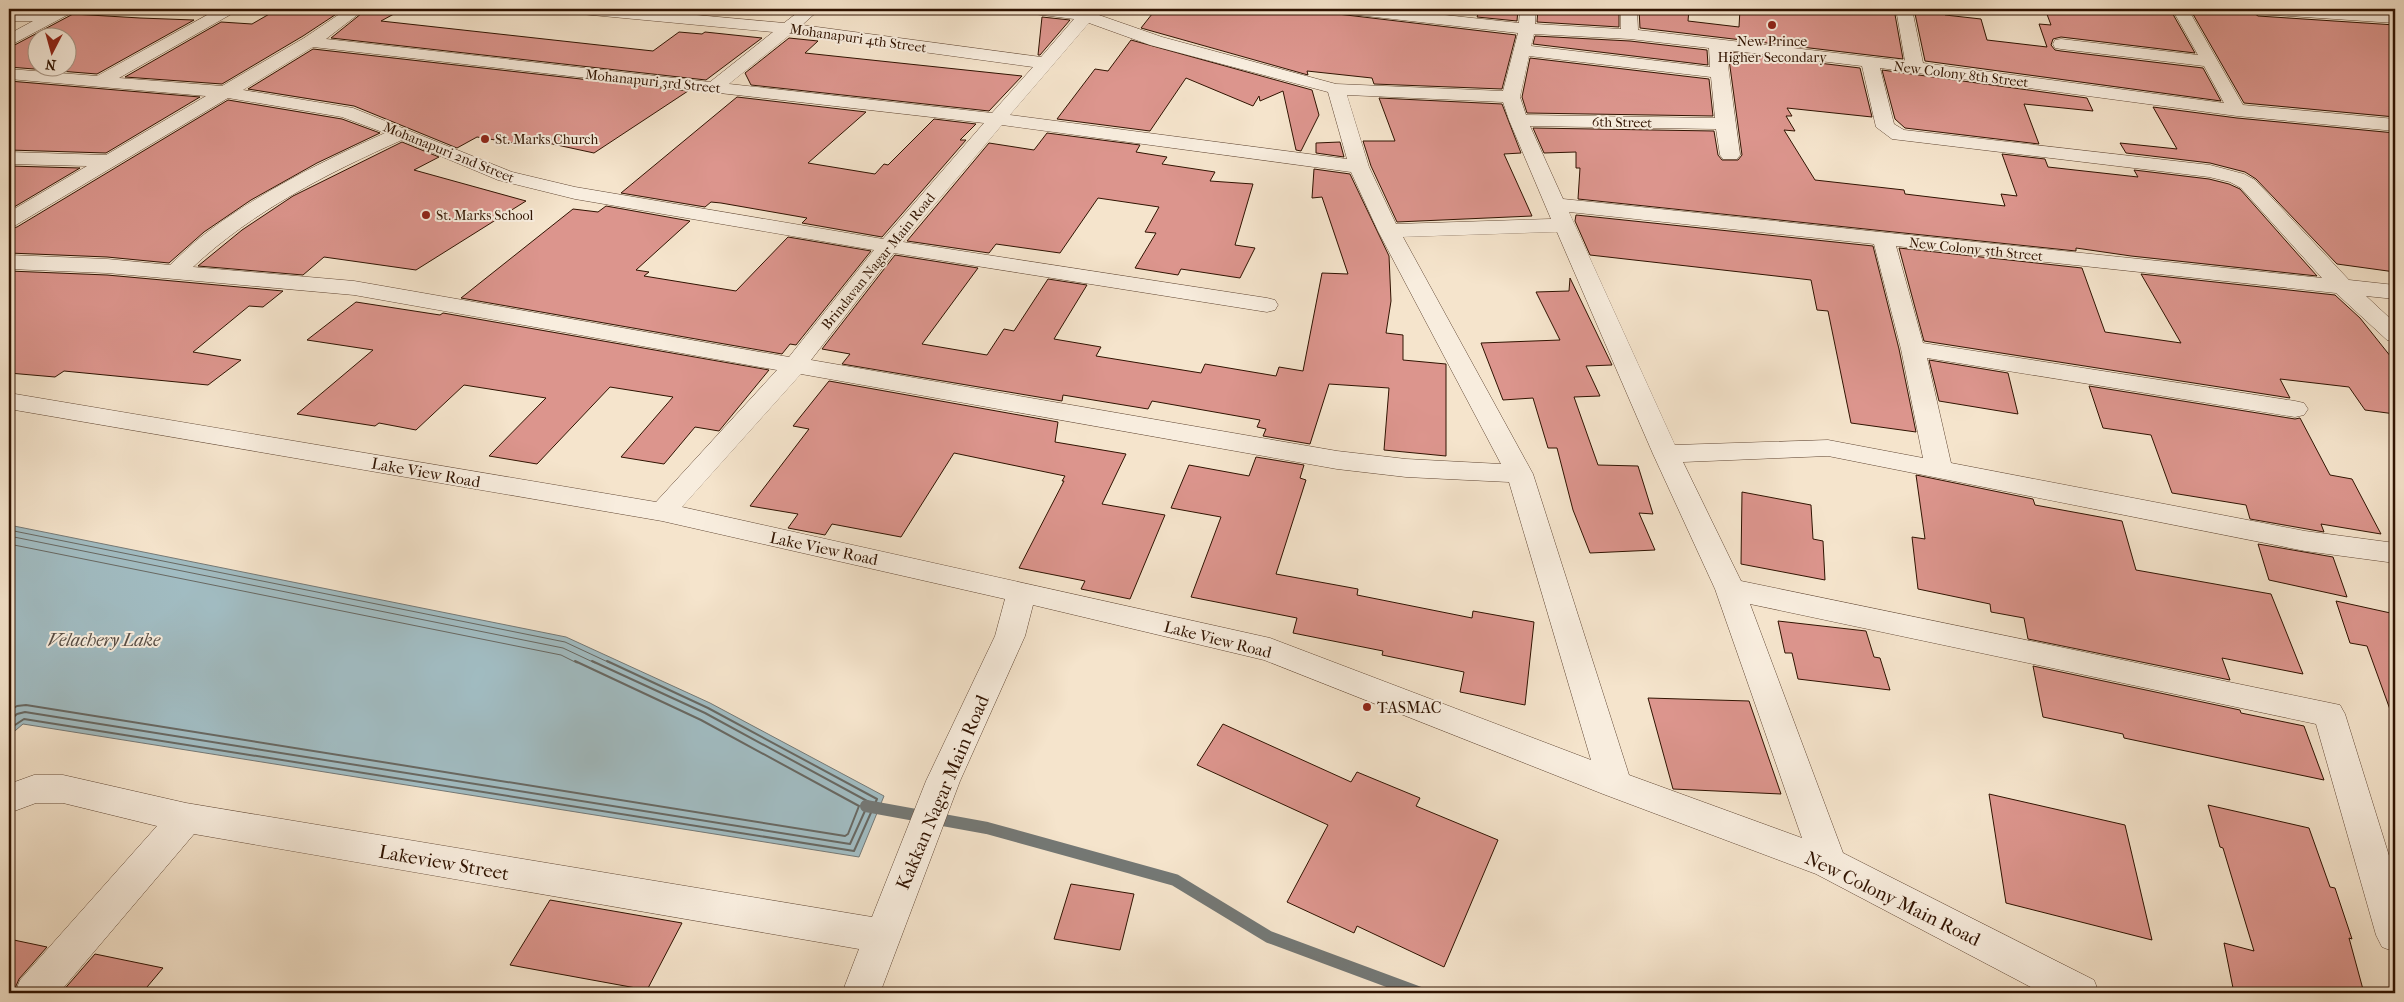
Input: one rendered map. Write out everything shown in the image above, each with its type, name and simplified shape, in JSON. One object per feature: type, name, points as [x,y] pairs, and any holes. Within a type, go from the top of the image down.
[{"type":"street","points":[[101,81],[229,9]]},
{"type":"street","points":[[9,221],[310,42],[357,9]]},
{"type":"street","name":"Mohanapuri 4th Street","points":[[581,9],[787,28],[1045,63]]},
{"type":"street","points":[[714,87],[812,9]]},
{"type":"street","name":"6th Street","points":[[1034,9],[1089,12],[1156,40],[1336,90],[1515,109],[1725,124]]},
{"type":"street","points":[[1348,9],[1526,29],[1720,73]]},
{"type":"street","points":[[1628,9],[1630,34]]},
{"type":"street","points":[[1904,9],[1915,69]]},
{"type":"street","points":[[2180,9],[2237,110]]},
{"type":"street","points":[[2258,9],[2395,18]]},
{"type":"street","points":[[2389,9],[2395,14]]},
{"type":"street","points":[[9,16],[61,12]]},
{"type":"street","points":[[9,41],[61,12]]},
{"type":"street","name":"Brindavan Nagar Main Road","points":[[662,512],[796,364],[888,246],[1089,12]]},
{"type":"street","points":[[1526,29],[1515,109],[1666,454],[1730,589],[1829,863]]},
{"type":"street","name":"New Colony 8th Street","points":[[1526,29],[1630,34],[1915,69],[1973,74],[2237,110],[2395,125]]},
{"type":"street","name":"Mohanapuri 3rd Street","points":[[310,42],[996,119],[1359,167]]},
{"type":"street","points":[[2061,44],[2210,62]]},
{"type":"street","points":[[1717,45],[1730,155]]},
{"type":"street","points":[[1870,63],[1885,126],[1899,134],[2210,171],[2244,181],[2342,286],[2395,335]]},
{"type":"street","name":"Mohanapuri 2nd Street","points":[[9,74],[224,92],[346,112],[402,133],[504,176],[575,193],[888,246],[1268,304]]},
{"type":"street","points":[[1336,90],[1359,167],[1389,231],[1520,474],[1616,784]]},
{"type":"street","points":[[175,272],[217,235],[271,200],[341,160],[402,133]]},
{"type":"street","points":[[9,158],[107,161]]},
{"type":"street","name":"New Colony 5th Street","points":[[1389,231],[1560,214],[1883,239],[2395,292]]},
{"type":"street","points":[[1883,239],[1913,349],[1939,469]]},
{"type":"street","points":[[9,262],[107,266],[354,288],[1337,460],[1406,468],[1520,474]]},
{"type":"street","points":[[1913,349],[2294,409]]},
{"type":"street","name":"Lake View Road","points":[[9,401],[662,512],[1022,592],[1270,650],[1616,784]]},
{"type":"street","points":[[1666,454],[1828,448],[2306,541],[2395,553]]},
{"type":"street","points":[[1730,589],[2329,714],[2395,935]]},
{"type":"street","name":"Kakkan Nagar Main Road","points":[[861,993],[943,781],[1010,636],[1022,592]]},
{"type":"street","name":"New Colony Main Road","points":[[1616,784],[1829,863],[2080,993]]},
{"type":"street","name":"Lakeview Street","points":[[9,799],[34,789],[63,789],[186,818],[883,936]]},
{"type":"street","points":[[34,993],[186,818]]},
{"type":"water","name":"Velachery Lake","points":[[9,525],[566,637],[710,703],[884,796],[859,857],[23,724],[9,736]]},
{"type":"building","points":[[278,9],[344,9],[303,36],[222,84],[125,77],[221,22],[252,24]]},
{"type":"building","points":[[367,9],[403,9],[381,21],[653,51],[679,32],[702,34],[705,32],[762,38],[706,80],[331,38]]},
{"type":"building","points":[[1156,9],[1295,9],[1516,35],[1502,89],[1374,84],[1372,78],[1307,71],[1308,75],[1141,28]]},
{"type":"building","points":[[1480,9],[1518,9],[1517,21],[1477,17]]},
{"type":"building","points":[[1538,9],[1619,9],[1619,27],[1537,22]]},
{"type":"building","points":[[1639,9],[1689,9],[1688,21],[1739,27],[1740,9],[1894,9],[1903,59],[1640,28]]},
{"type":"building","points":[[1914,9],[1943,9],[1945,15],[1981,19],[1987,40],[2047,47],[2039,24],[2051,25],[2045,9],[2170,9],[2195,53],[2061,37],[2053,39],[2051,45],[2055,50],[2061,51],[2203,68],[2221,101],[1925,61]]},
{"type":"building","points":[[2190,9],[2225,12],[2225,9],[2248,9],[2258,16],[2395,25],[2395,117],[2244,103]]},
{"type":"building","points":[[73,14],[194,20],[97,74],[78,72],[78,28],[47,28]]},
{"type":"building","points":[[1042,17],[1070,20],[1038,55]]},
{"type":"building","points":[[1535,36],[1630,41],[1707,50],[1708,65],[1533,44]]},
{"type":"building","points":[[28,38],[28,69],[9,67],[9,48]]},
{"type":"building","points":[[789,38],[818,41],[805,53],[1022,76],[989,111],[751,85],[745,73]]},
{"type":"building","points":[[1131,40],[1312,90],[1319,115],[1301,151],[1296,150],[1283,91],[1260,101],[1259,96],[1253,106],[1186,78],[1150,131],[1057,119],[1095,69],[1108,71]]},
{"type":"building","points":[[313,49],[688,91],[594,153],[534,140],[526,145],[477,137],[457,148],[354,106],[248,89]]},
{"type":"building","points":[[1728,52],[1860,68],[1872,117],[1787,108],[1792,116],[1786,116],[1795,131],[1784,130],[1815,180],[1904,190],[1905,194],[2005,206],[2001,194],[2017,196],[2002,154],[2045,159],[2048,167],[2138,177],[2134,170],[2209,179],[2240,189],[2317,276],[2131,256],[2076,248],[2076,251],[1578,199],[1580,168],[1576,168],[1576,152],[1544,153],[1533,128],[1714,131],[1718,155],[1722,160],[1738,160],[1742,155]]},
{"type":"building","points":[[1530,58],[1709,79],[1713,116],[1527,113],[1522,97]]},
{"type":"building","points":[[1882,70],[2087,98],[2093,111],[2024,104],[2039,144],[1905,128],[1895,119]]},
{"type":"building","points":[[9,81],[200,97],[106,153],[9,150]]},
{"type":"building","points":[[737,97],[866,112],[808,163],[875,174],[884,164],[888,165],[934,119],[976,124],[960,140],[966,140],[882,237],[802,223],[807,218],[721,203],[711,202],[705,207],[621,193]]},
{"type":"building","points":[[1379,98],[1502,104],[1521,153],[1504,154],[1532,216],[1397,222],[1371,166],[1363,141],[1395,141]]},
{"type":"building","points":[[228,100],[342,119],[380,133],[317,163],[251,200],[204,232],[169,263],[107,257],[9,253],[9,229],[17,227]]},
{"type":"building","points":[[2153,107],[2237,118],[2395,133],[2395,272],[2337,264],[2256,179],[2245,172],[2210,163],[2126,153],[2120,143],[2177,149]]},
{"type":"building","points":[[1047,133],[1140,145],[1136,152],[1167,157],[1162,164],[1215,172],[1210,181],[1253,184],[1235,245],[1255,248],[1240,278],[1181,269],[1178,275],[1135,268],[1156,233],[1145,232],[1159,207],[1098,198],[1060,253],[996,244],[989,253],[907,241],[989,143],[1034,150]]},
{"type":"building","points":[[402,142],[439,157],[414,170],[526,201],[416,270],[324,257],[303,275],[198,266],[242,230],[293,196]]},
{"type":"building","points":[[1340,142],[1344,157],[1316,153],[1316,143]]},
{"type":"building","points":[[9,166],[80,168],[9,210]]},
{"type":"building","points":[[1314,169],[1350,174],[1389,256],[1391,301],[1386,333],[1403,335],[1403,360],[1446,364],[1446,456],[1384,450],[1389,388],[1329,384],[1310,444],[1263,436],[1266,429],[1257,427],[1260,420],[1152,401],[1148,409],[1063,395],[1062,401],[842,364],[850,354],[822,349],[895,255],[978,268],[922,344],[987,355],[1004,329],[1014,331],[1048,279],[1087,285],[1054,339],[1101,347],[1096,356],[1201,373],[1205,364],[1276,376],[1279,367],[1303,371],[1322,273],[1348,274],[1322,197],[1312,198]]},
{"type":"building","points":[[606,206],[690,221],[636,270],[649,272],[644,276],[736,291],[788,237],[871,251],[796,345],[790,344],[782,354],[461,298],[573,209],[598,212]]},
{"type":"building","points":[[1576,215],[1873,246],[1899,349],[1916,432],[1851,423],[1828,311],[1817,310],[1811,280],[1590,255],[1575,221]]},
{"type":"building","points":[[1899,248],[2082,268],[2105,332],[2181,343],[2141,274],[2335,295],[2360,318],[2395,362],[2395,414],[2365,410],[2349,387],[2280,379],[2290,398],[1924,341]]},
{"type":"building","points":[[9,271],[107,275],[283,291],[263,307],[249,306],[193,352],[241,360],[208,385],[64,371],[55,377],[9,373]]},
{"type":"building","points":[[1570,278],[1612,365],[1586,366],[1600,396],[1574,397],[1598,465],[1638,466],[1653,514],[1639,513],[1655,550],[1590,553],[1573,510],[1557,448],[1548,448],[1533,398],[1503,400],[1481,343],[1560,340],[1536,292],[1569,291]]},
{"type":"building","points":[[356,302],[440,315],[443,313],[769,370],[719,431],[695,427],[664,464],[621,457],[673,397],[610,387],[537,464],[489,456],[546,398],[464,385],[416,430],[379,423],[375,426],[297,414],[373,350],[307,340]]},
{"type":"building","points":[[1929,360],[2008,373],[2018,414],[1939,401]]},
{"type":"building","points":[[829,381],[1058,422],[1055,442],[1126,454],[1102,504],[1165,515],[1130,599],[1081,589],[1085,581],[1019,568],[1065,476],[954,453],[901,537],[832,524],[825,535],[788,528],[798,514],[750,506],[809,429],[793,426]]},
{"type":"building","points":[[2089,386],[2295,419],[2300,418],[2330,475],[2352,479],[2381,534],[2321,524],[2324,532],[2250,519],[2246,505],[2172,493],[2151,435],[2103,428]]},
{"type":"building","points":[[1256,457],[1304,465],[1300,478],[1306,480],[1276,574],[1358,589],[1357,595],[1472,618],[1473,611],[1534,622],[1525,705],[1460,692],[1464,672],[1382,655],[1383,651],[1293,633],[1297,618],[1191,597],[1221,517],[1171,508],[1189,465],[1249,476]]},
{"type":"building","points":[[1916,475],[2033,499],[2035,505],[2122,521],[2136,570],[2271,594],[2303,674],[2222,658],[2230,680],[2028,639],[2024,618],[1991,612],[1990,604],[1918,589],[1912,537],[1925,539]]},
{"type":"building","points":[[1742,492],[1811,505],[1813,539],[1823,541],[1825,580],[1741,564]]},
{"type":"building","points":[[2258,544],[2333,557],[2347,597],[2269,580]]},
{"type":"building","points":[[2336,601],[2395,614],[2395,715],[2392,715],[2367,646],[2350,643]]},
{"type":"building","points":[[1778,621],[1866,631],[1874,657],[1880,658],[1890,690],[1798,679],[1792,653],[1785,653]]},
{"type":"building","points":[[2033,666],[2240,710],[2241,713],[2304,726],[2324,780],[2124,738],[2123,734],[2043,717]]},
{"type":"building","points":[[1648,698],[1749,701],[1781,794],[1673,789]]},
{"type":"building","points":[[1223,724],[1351,782],[1357,772],[1420,798],[1416,806],[1498,840],[1444,967],[1357,926],[1354,933],[1287,902],[1328,825],[1197,765]]},
{"type":"building","points":[[1989,794],[2125,825],[2152,940],[2006,903]]},
{"type":"building","points":[[2208,805],[2309,828],[2330,887],[2335,888],[2352,939],[2349,938],[2364,993],[2234,993],[2224,943],[2254,951]]},
{"type":"building","points":[[1071,884],[1134,894],[1120,950],[1054,939]]},
{"type":"building","points":[[550,900],[682,923],[647,990],[510,965]]},
{"type":"building","points":[[9,939],[47,947],[19,979],[13,993],[9,993]]},
{"type":"building","points":[[95,954],[163,968],[142,993],[61,993]]},
{"type":"waterway","points":[[866,806],[987,828],[1175,880],[1269,937],[1420,993]]},
{"type":"place","name":"New Prince Higher Secondary","points":[[1772,25]]},
{"type":"place","name":"St. Marks Church","points":[[485,139]]},
{"type":"place","name":"St. Marks School","points":[[426,215]]},
{"type":"place","name":"TASMAC","points":[[1367,707]]}]
